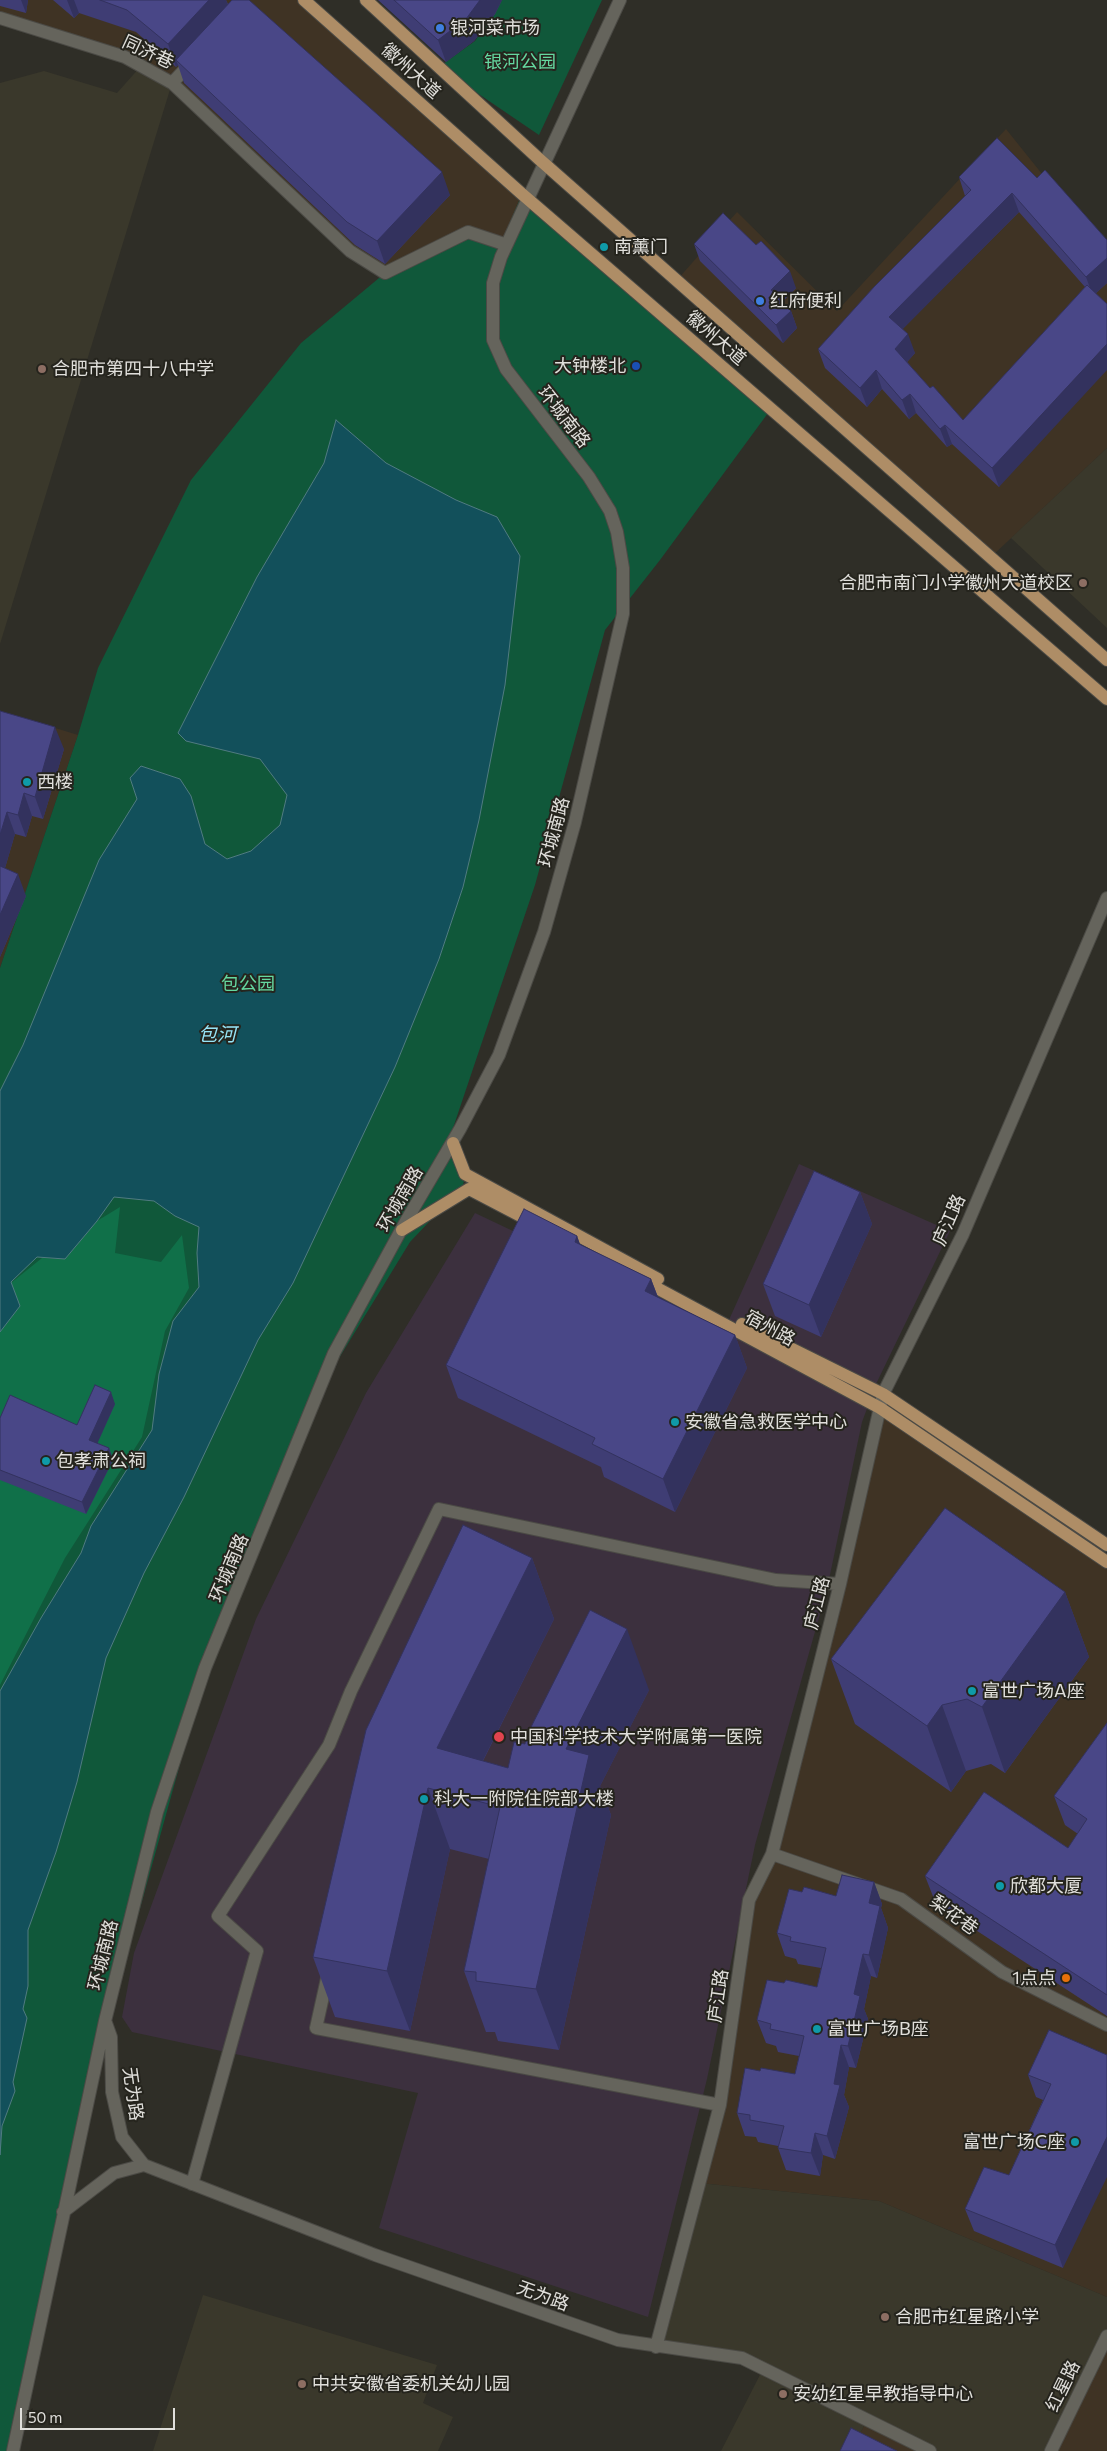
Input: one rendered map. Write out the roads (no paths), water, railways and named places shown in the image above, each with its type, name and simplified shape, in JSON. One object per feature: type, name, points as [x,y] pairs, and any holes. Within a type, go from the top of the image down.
[{"type":"main road","name":"徽州大道","points":[[304,0],[528,198],[1107,699]]},
{"type":"main road","name":"徽州大道","points":[[366,0],[544,163],[1107,660]]},
{"type":"main road","name":"宿州路","points":[[452,1143],[465,1174],[734,1320],[883,1394],[1107,1545]]},
{"type":"main road","name":"宿州路","points":[[402,1230],[469,1189],[880,1408],[1107,1562]]},
{"type":"street","name":"环城南路","points":[[13,2451],[105,2021],[157,1812],[205,1668],[334,1353],[452,1143],[498,1056],[544,932],[575,822],[623,614],[623,568],[617,532],[610,512],[589,477],[506,369],[493,340],[494,283],[501,257],[620,0]]},
{"type":"street","name":"同济巷","points":[[0,18],[125,57],[172,83],[198,56]]},
{"type":"street","points":[[172,83],[350,251],[385,274],[468,232],[501,243]]},
{"type":"street","name":"庐江路","points":[[656,2347],[720,2105],[749,1900],[772,1854],[840,1584],[883,1394],[963,1234],[1107,898]]},
{"type":"street","points":[[192,2184],[257,1951],[218,1916],[329,1745],[351,1691],[439,1509],[776,1580],[840,1584]]},
{"type":"street","name":"梨花巷","points":[[772,1854],[901,1899],[1002,1972],[1107,2024]]},
{"type":"street","points":[[330,1962],[316,2028],[720,2105]]},
{"type":"street","name":"无为路","points":[[105,2021],[110,2037],[112,2092],[122,2137],[144,2165],[375,2254],[618,2340],[742,2358],[930,2451]]},
{"type":"street","points":[[63,2212],[114,2173],[144,2165]]},
{"type":"street","name":"红星路","points":[[1051,2451],[1107,2336]]},
{"type":"water","name":"包河","points":[[336,420],[386,463],[456,500],[497,517],[520,556],[505,685],[479,820],[463,887],[439,959],[395,1067],[293,1283],[258,1340],[184,1497],[144,1573],[106,1658],[77,1782],[56,1852],[28,1930],[28,1986],[23,2009],[27,2018],[13,2082],[15,2091],[2,2126],[0,2155],[0,1691],[41,1618],[81,1553],[91,1526],[152,1430],[159,1374],[173,1321],[199,1287],[197,1253],[199,1227],[175,1216],[154,1201],[114,1197],[97,1221],[65,1259],[37,1257],[11,1282],[20,1306],[0,1332],[0,1091],[23,1045],[99,860],[137,799],[130,778],[141,766],[180,779],[191,796],[205,844],[227,859],[251,851],[280,825],[287,795],[260,759],[186,741],[178,733],[257,577],[324,463]]},
{"type":"place","name":"银河菜市场","points":[[440,28]]},
{"type":"place","name":"南薰门","points":[[604,247]]},
{"type":"place","name":"红府便利","points":[[760,301]]},
{"type":"place","name":"大钟楼北","points":[[636,366]]},
{"type":"place","name":"合肥市第四十八中学","points":[[42,369]]},
{"type":"place","name":"合肥市南门小学徽州大道校区","points":[[1083,583]]},
{"type":"place","name":"西楼","points":[[27,782]]},
{"type":"place","name":"安徽省急救医学中心","points":[[675,1422]]},
{"type":"place","name":"包孝肃公祠","points":[[46,1461]]},
{"type":"place","name":"富世广场A座","points":[[972,1691]]},
{"type":"place","name":"中国科学技术大学附属第一医院","points":[[499,1737]]},
{"type":"place","name":"科大一附院住院部大楼","points":[[424,1799]]},
{"type":"place","name":"欣都大厦","points":[[1000,1886]]},
{"type":"place","name":"1点点","points":[[1066,1978]]},
{"type":"place","name":"富世广场B座","points":[[817,2029]]},
{"type":"place","name":"富世广场C座","points":[[1075,2142]]},
{"type":"place","name":"合肥市红星路小学","points":[[885,2317]]},
{"type":"place","name":"中共安徽省委机关幼儿园","points":[[302,2384]]},
{"type":"place","name":"安幼红星早教指导中心","points":[[783,2394]]},
{"type":"park label","name":"银河公园","points":[[520,62]]},
{"type":"park label","name":"包公园","points":[[248,984]]}]
